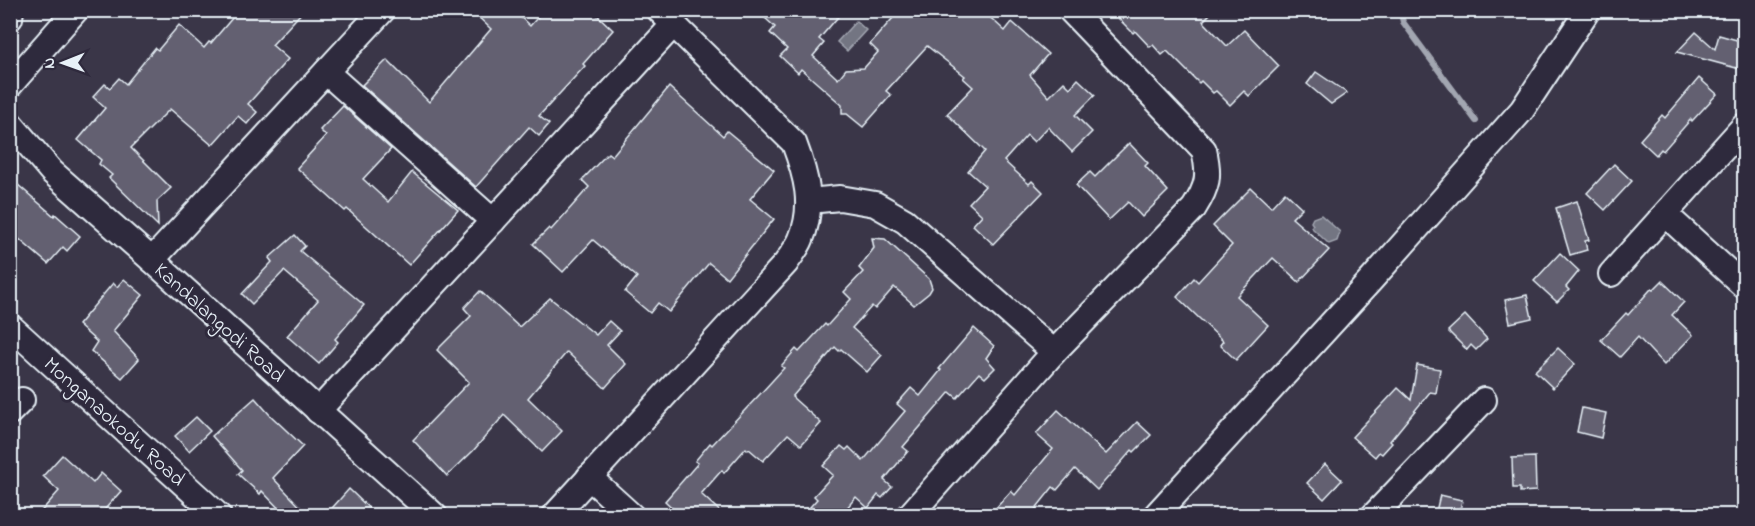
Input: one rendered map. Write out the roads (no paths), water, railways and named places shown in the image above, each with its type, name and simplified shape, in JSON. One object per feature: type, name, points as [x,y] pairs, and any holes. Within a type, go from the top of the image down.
[{"type":"street","points":[[10,18],[11,10]]},
{"type":"street","points":[[10,85],[76,10]]},
{"type":"street","points":[[152,260],[383,10]]},
{"type":"street","points":[[909,516],[1054,352],[1194,208],[1206,189],[1208,168],[1204,150],[1070,10]]},
{"type":"street","points":[[1155,516],[1372,279],[1522,110],[1588,10]]},
{"type":"street","points":[[318,411],[493,221],[667,17],[794,143],[805,172],[809,201],[801,238],[786,263],[554,516]]},
{"type":"street","points":[[326,72],[493,221]]},
{"type":"street","name":"Kandalangodi Road","points":[[10,123],[52,172],[435,516]]},
{"type":"street","points":[[1611,274],[1744,126]]},
{"type":"street","points":[[809,201],[840,198],[875,204],[905,221],[1054,352]]},
{"type":"street","points":[[1666,214],[1744,286]]},
{"type":"street","name":"Monganaokodu Road","points":[[10,326],[219,516]]},
{"type":"street","points":[[1373,516],[1484,400]]},
{"type":"street","points":[[589,477],[632,516]]},
{"type":"water","points":[[856,21],[866,30],[847,51],[837,42]]},
{"type":"water","points":[[1321,215],[1340,232],[1337,241],[1329,244],[1311,227],[1313,218]]},
{"type":"waterway","points":[[1400,10],[1403,22],[1476,121]]}]
